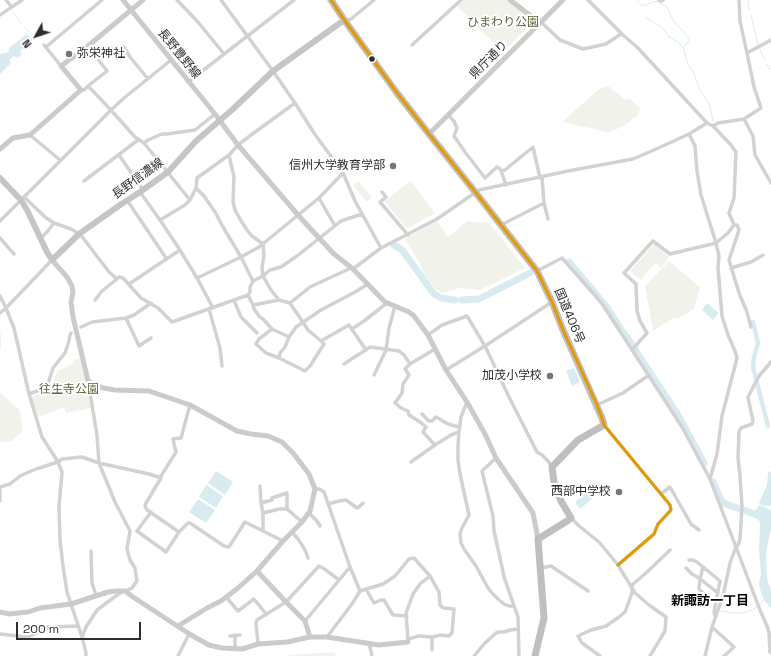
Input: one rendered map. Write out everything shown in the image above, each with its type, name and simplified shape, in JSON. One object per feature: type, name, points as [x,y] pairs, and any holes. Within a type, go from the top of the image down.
[{"type":"highway","name":"国道406号","points":[[331,0],[397,93],[537,271],[597,405],[604,425]]},
{"type":"highway","points":[[535,656],[544,618],[538,539],[571,518],[561,502],[554,482],[552,467],[578,440],[604,425]]},
{"type":"main road","name":"長野信濃線","points":[[52,260],[80,234],[168,172],[196,141],[220,121],[273,71],[340,23],[345,21]]},
{"type":"main road","points":[[0,178],[22,199],[52,260]]},
{"type":"street","points":[[6,0],[11,6]]},
{"type":"street","points":[[0,14],[22,0]]},
{"type":"street","points":[[81,90],[45,46],[102,0]]},
{"type":"street","name":"長野豊野線","points":[[122,0],[215,114],[238,145],[298,215],[334,254],[352,268],[387,303]]},
{"type":"street","points":[[61,66],[88,46],[143,0]]},
{"type":"street","points":[[178,0],[224,54]]},
{"type":"street","points":[[221,0],[273,71],[314,133],[343,173],[355,201],[381,248]]},
{"type":"street","points":[[188,82],[294,0]]},
{"type":"street","points":[[345,21],[351,19],[374,0]]},
{"type":"street","points":[[412,45],[461,0]]},
{"type":"street","points":[[510,0],[541,22],[560,40],[583,49],[606,44],[622,34]]},
{"type":"street","name":"県庁通り","points":[[429,134],[563,0]]},
{"type":"street","points":[[588,0],[638,48],[707,123],[713,126],[732,145],[736,152],[734,198],[729,213],[734,225],[737,225],[739,230],[729,260],[751,327]]},
{"type":"street","points":[[659,0],[663,0]]},
{"type":"street","points":[[713,126],[718,123],[744,119],[761,108],[754,87],[740,21],[738,0]]},
{"type":"street","points":[[747,53],[771,40]]},
{"type":"street","points":[[0,148],[13,138],[30,135],[81,90],[84,90],[107,71],[88,46]]},
{"type":"street","points":[[124,47],[148,79]]},
{"type":"street","points":[[0,221],[111,110],[171,60]]},
{"type":"street","points":[[88,86],[138,140],[144,143],[190,200]]},
{"type":"street","points":[[160,220],[185,205],[190,200],[196,188],[197,178],[229,155],[238,145],[271,120],[296,104]]},
{"type":"street","points":[[144,143],[162,134],[196,130],[215,114]]},
{"type":"street","points":[[448,115],[454,121],[457,128],[454,136],[484,178],[497,167],[500,169],[506,185]]},
{"type":"street","points":[[744,119],[753,136],[755,155],[771,183]]},
{"type":"street","points":[[290,303],[310,287],[352,268],[381,248],[437,219],[479,190],[633,159],[689,134],[707,123]]},
{"type":"street","points":[[689,134],[695,146],[701,195],[719,256],[718,268],[722,316],[728,335],[736,351],[737,358],[722,416],[717,454],[710,479]]},
{"type":"street","points":[[30,135],[60,160]]},
{"type":"street","points":[[84,182],[138,140]]},
{"type":"street","points":[[501,171],[505,170],[533,146],[541,178],[544,203],[548,219]]},
{"type":"street","points":[[118,155],[197,278],[211,308],[220,348],[222,366]]},
{"type":"street","points":[[229,155],[234,177],[233,202],[235,210],[247,230],[252,236],[263,244],[263,276],[279,300]]},
{"type":"street","points":[[197,278],[241,257],[263,244],[319,198],[343,173]]},
{"type":"street","points":[[196,188],[204,196],[215,212],[222,228],[241,257],[253,281]]},
{"type":"street","points":[[382,192],[386,197],[380,202],[408,235]]},
{"type":"street","points":[[319,198],[335,226]]},
{"type":"street","points":[[22,199],[45,217],[80,234],[109,272],[117,279]]},
{"type":"street","points":[[127,200],[166,258]]},
{"type":"street","points":[[501,225],[544,203]]},
{"type":"street","points":[[289,337],[272,329],[254,309],[248,295],[253,281],[297,256],[340,221],[362,214]]},
{"type":"street","points":[[41,238],[54,222]]},
{"type":"street","points":[[632,350],[648,333],[640,321],[637,311],[636,284],[624,273],[653,241],[670,254],[716,243],[728,233],[734,225]]},
{"type":"street","points":[[0,238],[14,254]]},
{"type":"street","points":[[129,284],[180,250]]},
{"type":"street","points":[[731,268],[751,262],[763,255]]},
{"type":"street","points":[[537,271],[562,258],[601,302],[682,427],[710,479],[760,610],[768,626],[770,653],[766,656]]},
{"type":"street","points":[[0,313],[52,260],[67,277],[72,286],[73,293],[71,302],[73,317],[88,381],[97,435],[99,463],[130,531],[127,549],[129,557],[135,568],[137,581],[132,588],[120,593],[97,610],[86,627],[82,637]]},
{"type":"street","points":[[95,300],[102,291],[119,277],[123,278],[141,298],[158,308],[172,322],[248,295]]},
{"type":"street","points":[[279,358],[280,353],[285,347],[289,337],[296,327],[302,322],[368,284]]},
{"type":"street","points":[[0,296],[14,328],[29,394],[42,437],[58,462],[62,472],[59,507],[60,540],[67,592],[82,637],[86,656]]},
{"type":"street","points":[[234,300],[241,317],[257,333]]},
{"type":"street","points":[[253,305],[279,300],[290,303],[308,330],[324,344],[310,366],[305,371],[266,353],[256,344],[259,339],[272,329]]},
{"type":"street","points":[[446,370],[552,302]]},
{"type":"street","points":[[81,327],[92,322],[126,318],[134,315],[151,303]]},
{"type":"street","points":[[352,329],[387,303],[409,312],[414,316],[428,335],[446,370],[467,402],[496,458],[533,513],[538,539]]},
{"type":"street","points":[[374,375],[386,350],[389,328],[395,306]]},
{"type":"street","points":[[428,335],[442,325],[467,316],[485,346],[501,382],[537,452],[542,455],[552,467]]},
{"type":"street","points":[[126,318],[139,346],[151,338]]},
{"type":"street","points":[[321,341],[350,325],[366,350]]},
{"type":"street","points":[[29,394],[47,387],[53,368],[65,353],[71,333]]},
{"type":"street","points":[[344,364],[370,347],[399,351],[404,355],[410,364]]},
{"type":"street","points":[[435,349],[410,364],[405,369],[409,375],[403,384],[402,393],[395,403],[408,411],[409,415],[426,427],[422,432],[435,445]]},
{"type":"street","points":[[709,656],[705,654],[709,635],[723,596],[730,563],[740,539],[742,507],[738,457],[739,432],[741,428],[752,424],[753,421],[748,398],[759,376],[771,362]]},
{"type":"street","points":[[597,405],[623,394],[649,375]]},
{"type":"street","points":[[88,381],[103,388],[115,390],[149,390],[190,405],[237,431],[268,436],[282,442],[293,452],[309,474],[315,489],[309,514],[257,570],[238,588],[221,601],[178,626]]},
{"type":"street","points":[[467,402],[461,417],[458,432],[458,460],[469,515],[460,534],[461,543],[492,593],[504,604],[514,606]]},
{"type":"street","points":[[179,532],[147,510],[145,506],[176,452],[172,439],[180,438],[190,405]]},
{"type":"street","points":[[422,414],[429,421],[432,421],[436,417],[448,424],[459,427]]},
{"type":"street","points":[[604,425],[670,505],[671,510],[658,524],[654,534],[618,564]]},
{"type":"street","points":[[412,462],[435,445],[458,432]]},
{"type":"street","points":[[0,501],[0,489],[32,470],[58,462],[62,459],[82,457],[99,463],[161,478]]},
{"type":"street","points":[[496,458],[482,471],[493,516],[494,531],[504,577],[518,617],[519,656]]},
{"type":"street","points":[[260,486],[263,531]]},
{"type":"street","points":[[661,494],[670,487],[690,524],[699,530]]},
{"type":"street","points":[[315,489],[319,489],[324,492],[360,591]]},
{"type":"street","points":[[261,503],[287,493],[288,509]]},
{"type":"street","points":[[328,504],[339,500],[346,500],[357,508],[363,503]]},
{"type":"street","points":[[263,513],[279,509],[288,509],[302,522]]},
{"type":"street","points":[[150,512],[137,531],[166,552],[179,532],[190,522],[224,546],[229,546],[245,522],[283,541]]},
{"type":"street","points":[[309,514],[320,526]]},
{"type":"street","points":[[571,518],[599,542],[618,564],[635,593],[666,617],[664,631],[650,656]]},
{"type":"street","points":[[292,532],[302,545],[308,558]]},
{"type":"street","points":[[600,656],[582,643],[578,636],[591,630],[606,626],[625,612],[632,593],[632,587],[670,550]]},
{"type":"street","points":[[91,551],[92,583],[96,596]]},
{"type":"street","points":[[0,612],[9,614],[28,612],[40,608],[71,604],[116,591],[125,591],[133,598],[209,645],[222,648],[242,649],[258,644],[287,642],[310,637],[327,637],[379,645],[408,640],[419,636],[449,636],[452,634],[454,609],[442,607],[440,605],[439,592],[430,576],[414,558],[409,559],[395,576],[383,584],[360,591],[327,637]]},
{"type":"street","points":[[689,560],[697,562],[720,581],[714,612],[714,616],[716,617]]},
{"type":"street","points":[[258,644],[257,620],[286,602],[319,566],[339,580]]},
{"type":"street","points":[[540,568],[551,566],[588,591]]},
{"type":"street","points":[[305,621],[350,567]]},
{"type":"street","points":[[703,567],[699,589],[708,598]]},
{"type":"street","points":[[686,568],[718,593]]},
{"type":"street","points":[[257,570],[305,621],[310,637]]},
{"type":"street","points":[[408,640],[406,613],[413,594],[420,584],[430,576]]},
{"type":"street","points":[[366,589],[374,602],[384,600],[393,615],[406,616]]},
{"type":"street","points":[[226,596],[238,611],[254,599],[266,614]]},
{"type":"street","points":[[0,634],[28,637],[48,627],[78,626]]},
{"type":"street","points":[[712,627],[734,647],[724,656]]},
{"type":"street","points":[[474,656],[496,633],[518,628]]},
{"type":"street","points":[[178,656],[189,634]]},
{"type":"street","points":[[235,635],[235,649]]},
{"type":"street","points":[[230,636],[240,635]]},
{"type":"street","points":[[432,637],[432,650]]},
{"type":"street","points":[[369,643],[372,656]]},
{"type":"green space","name":"ひまわり公園","points":[[464,0],[507,0],[531,19],[532,23],[503,52],[457,6]]},
{"type":"green space","points":[[608,86],[626,100],[629,98],[640,108],[638,115],[625,125],[609,133],[562,122],[598,90]]},
{"type":"green space","points":[[358,181],[372,197],[367,202],[353,185]]},
{"type":"green space","points":[[411,181],[435,213],[407,229],[384,201]]},
{"type":"green space","points":[[437,221],[447,236],[451,235],[467,221],[489,223],[525,268],[480,290],[458,288],[443,293],[437,290],[425,275],[405,239]]},
{"type":"green space","points":[[654,244],[669,257],[661,268],[655,263],[641,280],[630,271]]},
{"type":"green space","points":[[669,261],[700,287],[694,309],[678,319],[673,318],[653,331],[645,286]]},
{"type":"green space","name":"往生寺公園","points":[[80,358],[91,408],[66,413],[64,407],[38,417],[30,397],[51,390],[57,371],[71,365],[74,360]]},
{"type":"green space","points":[[0,394],[2,394],[20,411],[23,428],[21,433],[11,441],[0,442]]},
{"type":"green space","points":[[333,652],[337,656],[286,656],[289,655]]},
{"type":"shaded area","points":[[27,34],[33,41],[20,51],[22,54],[18,58],[14,56],[9,60],[11,63],[0,74],[0,55],[9,51],[10,50],[8,49]]},
{"type":"shaded area","points":[[707,303],[719,313],[713,320],[702,310]]},
{"type":"shaded area","points":[[574,368],[580,382],[572,386],[566,371]]},
{"type":"shaded area","points":[[216,471],[233,482],[225,495],[208,483]]},
{"type":"shaded area","points":[[771,471],[771,506],[767,505],[767,507],[759,504],[767,485],[768,473]]},
{"type":"shaded area","points":[[206,485],[223,496],[216,508],[199,497]]},
{"type":"shaded area","points":[[586,493],[592,499],[580,509],[575,502]]},
{"type":"shaded area","points":[[198,499],[215,510],[206,523],[189,512]]},
{"type":"shaded area","points":[[759,505],[771,510],[771,530],[766,558],[767,577],[771,589],[771,608],[764,600],[759,584],[761,574],[759,550],[760,522],[755,516],[755,511]]},
{"type":"waterway","points":[[637,0],[642,6],[656,1],[666,6],[675,23],[690,40],[684,47]]},
{"type":"waterway","points":[[749,0],[749,11]]},
{"type":"waterway","points":[[13,13],[21,23]]},
{"type":"waterway","points":[[751,15],[758,45]]},
{"type":"waterway","points":[[646,18],[660,26],[668,36],[683,47],[688,65],[693,71],[700,90],[710,106],[713,121]]},
{"type":"waterway","points":[[24,26],[31,34]]},
{"type":"waterway","points":[[760,49],[765,61]]},
{"type":"waterway","points":[[767,64],[771,70]]},
{"type":"waterway","points":[[394,245],[402,250],[434,294],[441,298],[455,300]]},
{"type":"waterway","points":[[569,262],[605,305],[620,328]]},
{"type":"waterway","points":[[462,300],[479,299],[530,273]]},
{"type":"waterway","points":[[753,322],[758,343],[753,367],[768,426]]},
{"type":"waterway","points":[[623,332],[633,346]]},
{"type":"waterway","points":[[0,334],[0,349]]},
{"type":"waterway","points":[[635,350],[678,415],[704,463]]},
{"type":"waterway","points":[[713,482],[721,500],[726,504],[740,509]]},
{"type":"waterway","points":[[744,510],[764,518]]},
{"type":"waterway","points":[[760,605],[765,598]]},
{"type":"waterway","points":[[721,611],[744,613],[757,607]]},
{"type":"transit line","points":[[331,0],[397,93],[537,271],[597,405],[604,425],[670,505],[671,510],[658,524],[654,534],[618,565]]},
{"type":"place","name":"弥栄神社","points":[[69,54]]},
{"type":"place","name":"信州大学教育学部","points":[[393,166]]},
{"type":"place","name":"加茂小学校","points":[[550,376]]},
{"type":"place","name":"西部中学校","points":[[619,492]]},
{"type":"district","name":"新諏訪一丁目","points":[[710,601]]}]
